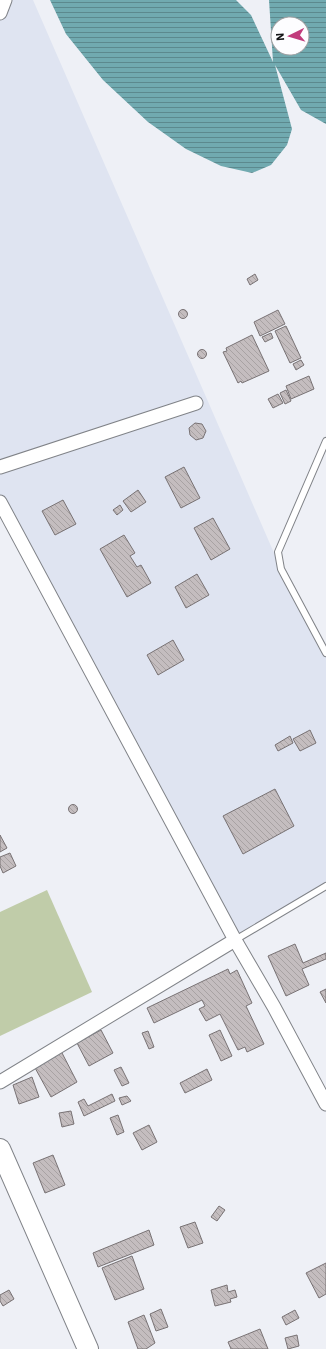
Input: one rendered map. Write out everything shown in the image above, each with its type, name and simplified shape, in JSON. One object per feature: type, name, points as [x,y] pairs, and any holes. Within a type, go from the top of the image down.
[{"type":"main road","points":[[0,1149],[88,1349]]},
{"type":"street","points":[[0,13],[5,0]]},
{"type":"street","points":[[0,467],[196,403]]},
{"type":"street","points":[[0,502],[235,940],[274,1007],[326,1104]]},
{"type":"street","points":[[0,1082],[235,940]]},
{"type":"lane","points":[[326,441],[278,552],[281,569],[326,653]]},
{"type":"lane","points":[[235,940],[326,886]]},
{"type":"shaded area","points":[[0,0],[33,0],[281,569],[326,652],[326,886],[235,940],[0,502]]},
{"type":"green space","points":[[47,890],[92,992],[0,1036],[0,912]]},
{"type":"water","points":[[50,0],[236,0],[251,15],[273,62],[273,56],[310,56],[310,16],[270,16],[269,0],[326,0],[326,124],[301,110],[275,65],[292,129],[287,145],[271,165],[252,173],[221,166],[186,149],[148,122],[103,80],[66,34]]},
{"type":"building","points":[[255,274],[258,280],[250,285],[247,279]]},
{"type":"building","points":[[183,309],[188,314],[183,319],[178,314]]},
{"type":"building","points":[[278,310],[285,324],[260,336],[254,322]]},
{"type":"building","points":[[286,326],[301,358],[290,363],[275,331]]},
{"type":"building","points":[[271,333],[273,338],[265,342],[262,337]]},
{"type":"building","points":[[252,335],[269,371],[242,383],[241,381],[238,383],[223,352],[227,351],[226,348]]},
{"type":"building","points":[[202,349],[207,354],[202,359],[197,354]]},
{"type":"building","points":[[301,360],[304,365],[296,370],[293,364]]},
{"type":"building","points":[[309,376],[314,389],[291,399],[286,386]]},
{"type":"building","points":[[286,390],[291,401],[285,404],[280,393]]},
{"type":"building","points":[[278,394],[283,403],[273,408],[268,399]]},
{"type":"building","points":[[195,423],[202,424],[206,431],[203,438],[196,440],[190,435],[189,428]]},
{"type":"building","points":[[184,467],[200,498],[181,508],[165,477]]},
{"type":"building","points":[[138,490],[146,502],[131,512],[123,501]]},
{"type":"building","points":[[63,500],[76,524],[55,535],[42,511]]},
{"type":"building","points":[[120,505],[123,510],[117,515],[113,510]]},
{"type":"building","points":[[213,518],[230,549],[211,560],[194,528]]},
{"type":"building","points":[[124,535],[135,553],[130,556],[137,567],[141,565],[151,583],[127,597],[100,549]]},
{"type":"building","points":[[197,574],[209,595],[186,608],[175,587]]},
{"type":"building","points":[[173,640],[184,660],[158,675],[147,655]]},
{"type":"building","points":[[310,730],[316,743],[300,751],[293,739]]},
{"type":"building","points":[[290,736],[293,743],[278,751],[275,745]]},
{"type":"building","points":[[275,789],[294,826],[243,854],[223,816]]},
{"type":"building","points":[[73,804],[78,809],[73,814],[68,809]]},
{"type":"building","points":[[0,835],[7,848],[0,852]]},
{"type":"building","points":[[10,853],[16,866],[3,873],[0,866],[0,857]]},
{"type":"building","points":[[295,944],[303,963],[326,953],[326,959],[302,969],[309,985],[286,996],[268,956]]},
{"type":"building","points":[[228,969],[230,974],[237,970],[252,1003],[246,1006],[264,1044],[247,1052],[245,1047],[238,1050],[220,1014],[206,1021],[199,1009],[205,1006],[202,1000],[154,1023],[147,1008]]},
{"type":"building","points":[[326,989],[326,1003],[320,992]]},
{"type":"building","points":[[101,1030],[113,1053],[89,1066],[77,1043]]},
{"type":"building","points":[[220,1030],[232,1056],[221,1061],[209,1035]]},
{"type":"building","points":[[148,1031],[154,1047],[149,1049],[142,1033]]},
{"type":"building","points":[[61,1051],[77,1082],[51,1097],[34,1066]]},
{"type":"building","points":[[121,1067],[129,1083],[122,1086],[114,1070]]},
{"type":"building","points":[[207,1069],[212,1080],[185,1093],[180,1083]]},
{"type":"building","points":[[32,1077],[39,1097],[19,1104],[13,1085]]},
{"type":"building","points":[[112,1094],[115,1101],[84,1116],[78,1102],[84,1099],[88,1106]]},
{"type":"building","points":[[127,1096],[131,1101],[122,1105],[119,1098]]},
{"type":"building","points":[[71,1111],[74,1124],[62,1127],[59,1113]]},
{"type":"building","points":[[118,1115],[124,1132],[117,1135],[110,1118]]},
{"type":"building","points":[[149,1125],[157,1142],[142,1150],[133,1133]]},
{"type":"building","points":[[53,1155],[65,1185],[45,1193],[33,1163]]},
{"type":"building","points":[[219,1206],[225,1210],[217,1221],[211,1217]]},
{"type":"building","points":[[195,1222],[203,1243],[188,1248],[180,1227]]},
{"type":"building","points":[[149,1230],[154,1245],[98,1267],[93,1253]]},
{"type":"building","points":[[132,1256],[144,1289],[115,1300],[102,1268]]},
{"type":"building","points":[[326,1263],[326,1294],[319,1298],[306,1273]]},
{"type":"building","points":[[227,1285],[228,1292],[235,1290],[237,1297],[230,1299],[231,1302],[215,1306],[211,1290]]},
{"type":"building","points":[[9,1290],[14,1299],[3,1306],[0,1301],[0,1295]]},
{"type":"building","points":[[161,1309],[168,1327],[156,1331],[150,1314]]},
{"type":"building","points":[[295,1310],[299,1318],[286,1325],[282,1317]]},
{"type":"building","points":[[144,1315],[155,1343],[146,1349],[138,1349],[128,1322]]},
{"type":"building","points":[[260,1329],[268,1349],[231,1349],[228,1342]]},
{"type":"building","points":[[297,1335],[299,1346],[288,1349],[285,1338]]}]
